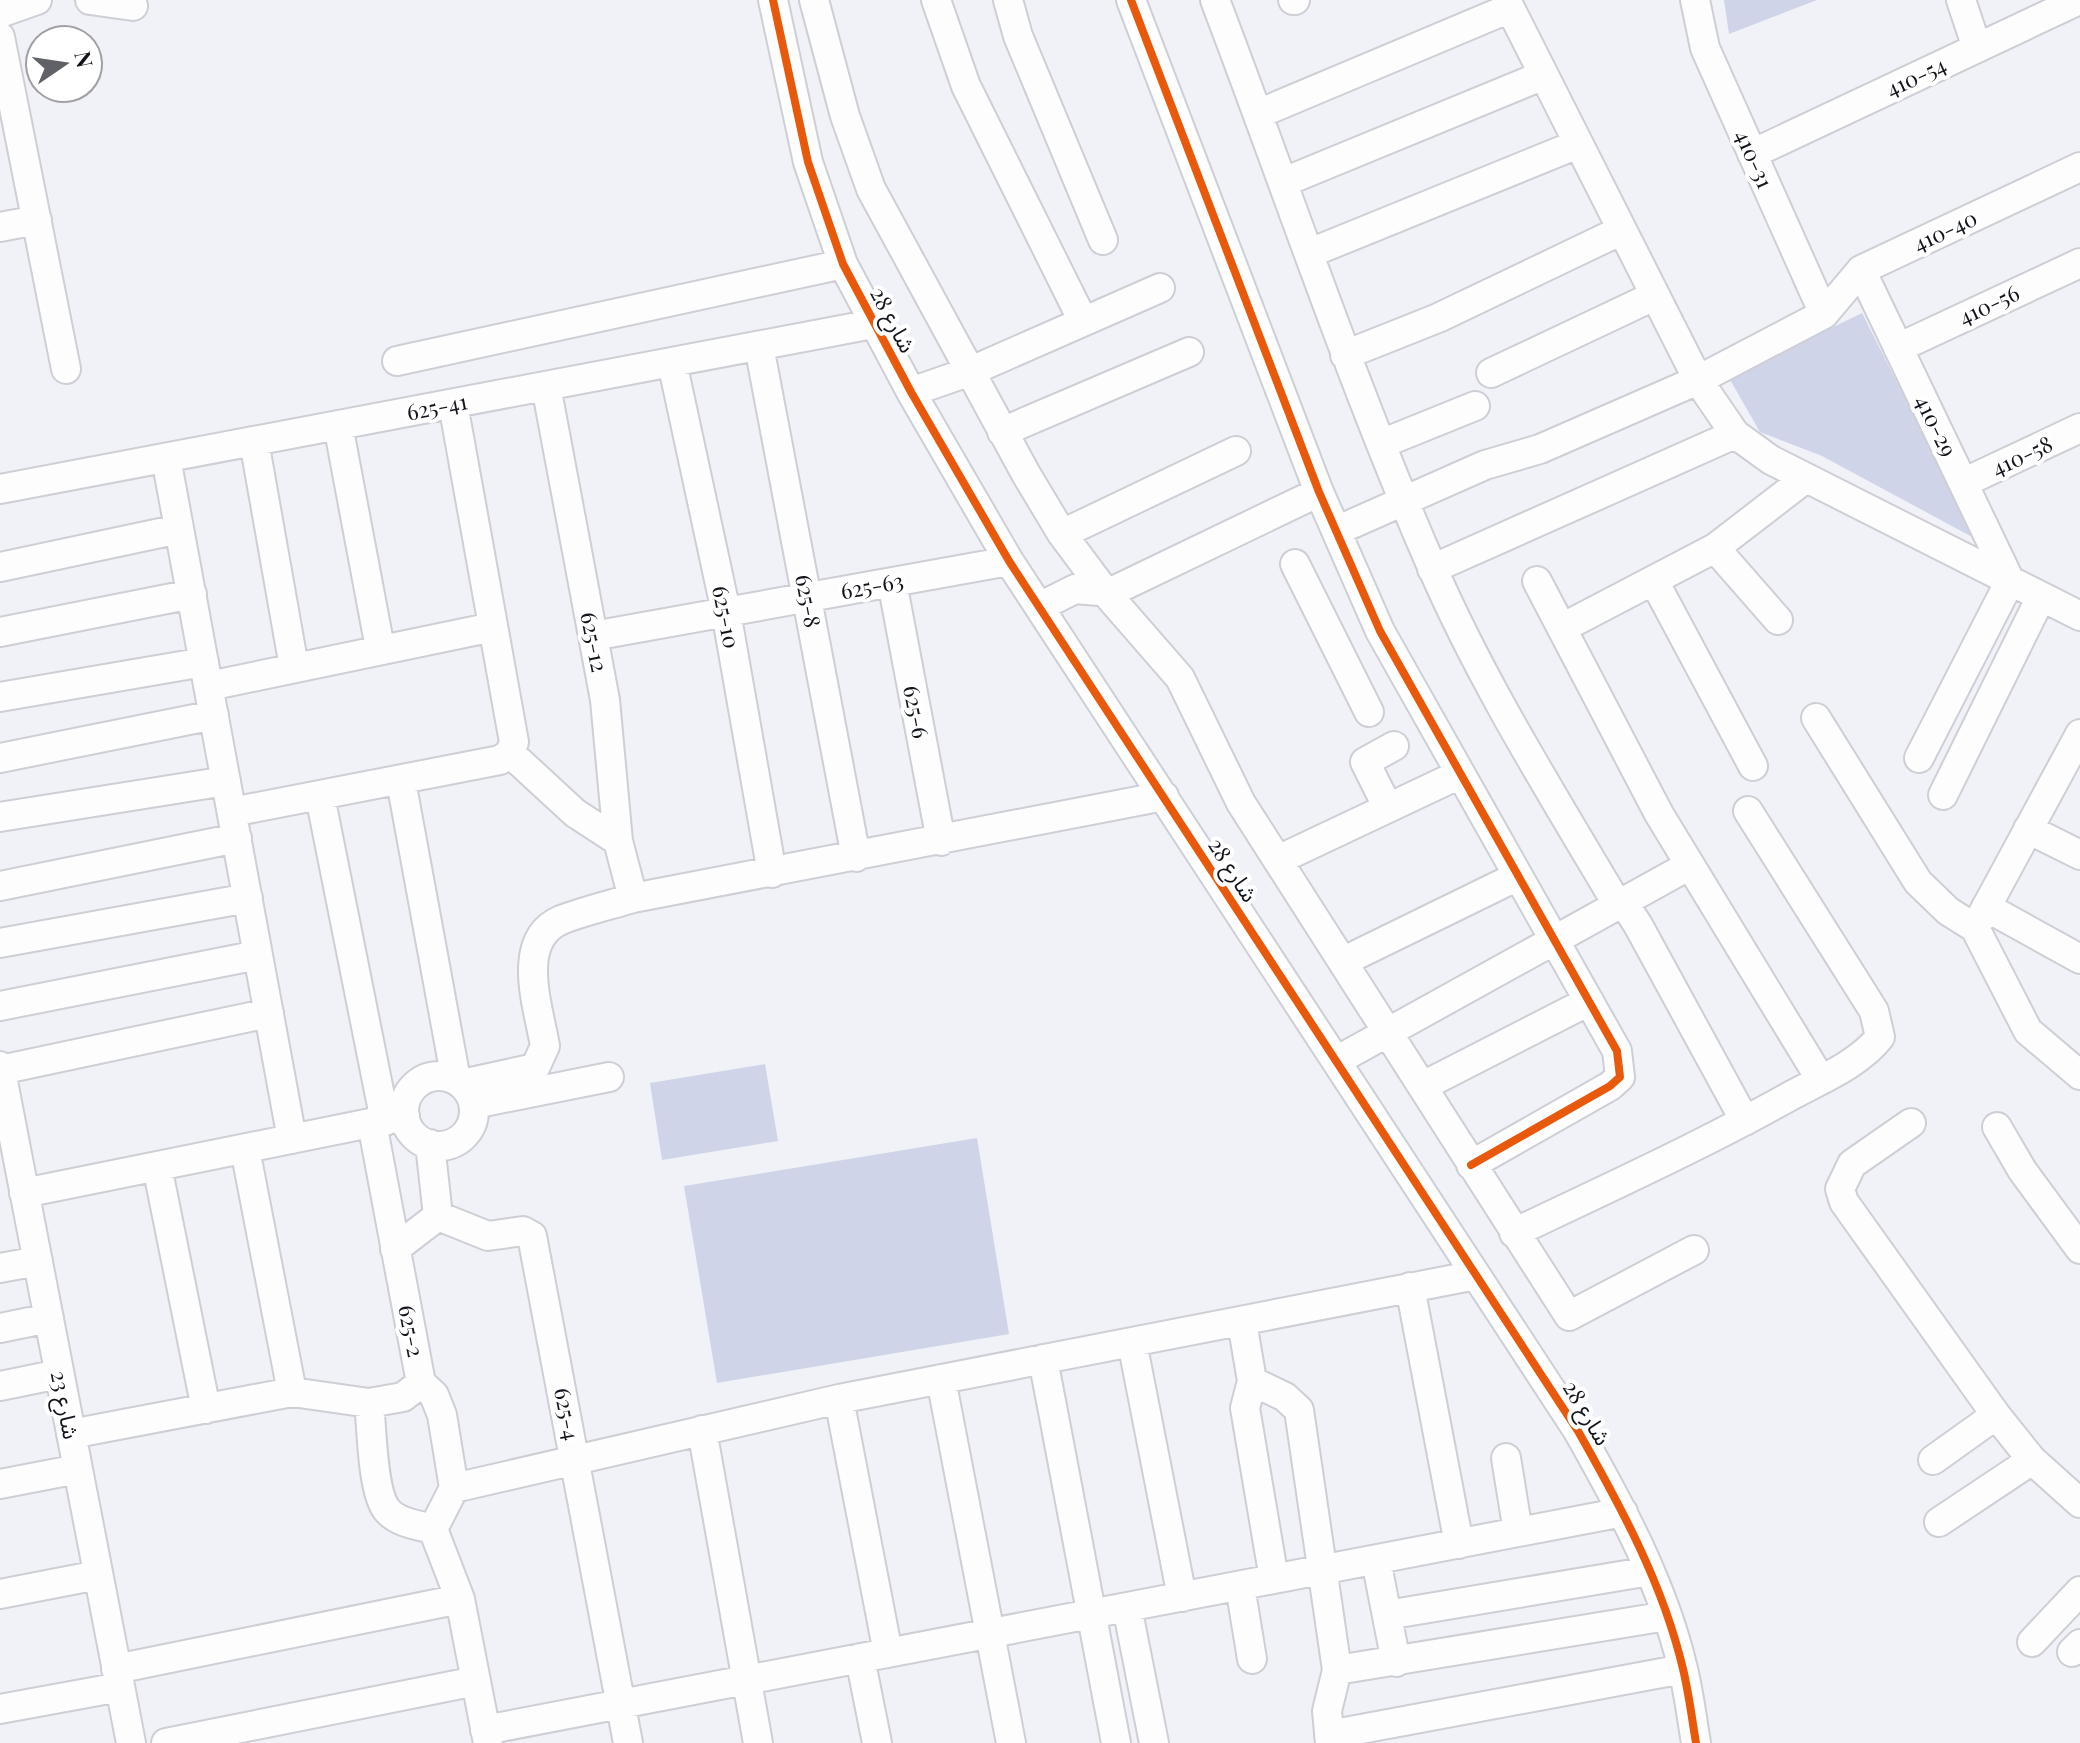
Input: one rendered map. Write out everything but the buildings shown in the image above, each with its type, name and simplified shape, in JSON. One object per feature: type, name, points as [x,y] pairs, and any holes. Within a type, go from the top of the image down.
[{"type":"street","points":[[0,13],[37,0]]},
{"type":"street","points":[[90,0],[133,6]]},
{"type":"street","name":"شارع 28","points":[[773,0],[808,162],[843,264],[873,324],[1009,561],[1571,1419],[1623,1512],[1650,1571],[1683,1669],[1696,1743]]},
{"type":"street","points":[[814,0],[845,116],[871,189],[1002,432],[1062,534],[1106,593],[1180,678],[1241,803],[1569,1316],[1694,1250]]},
{"type":"street","points":[[936,0],[966,86],[1082,319]]},
{"type":"street","points":[[1008,0],[1018,36],[1103,240]]},
{"type":"street","points":[[1131,0],[1319,492],[1372,613],[1617,1051],[1620,1077],[1471,1165]]},
{"type":"street","points":[[1215,0],[1345,355],[1432,569],[1488,684],[1620,904],[1638,925],[1745,1121]]},
{"type":"street","name":"410-31","points":[[1695,0],[1705,48],[1824,314]]},
{"type":"street","points":[[1961,0],[1977,48]]},
{"type":"street","name":"410-54","points":[[1752,154],[2080,1]]},
{"type":"street","points":[[1258,114],[1508,4],[1620,231],[1698,380],[1735,434],[1771,460],[2080,616]]},
{"type":"street","points":[[0,37],[66,369]]},
{"type":"street","points":[[1284,182],[1544,75]]},
{"type":"street","points":[[1310,253],[1578,144]]},
{"type":"street","name":"410-40","points":[[1824,314],[1861,270],[2080,167]]},
{"type":"street","points":[[0,227],[37,220]]},
{"type":"street","points":[[1345,355],[1438,318],[1620,231]]},
{"type":"street","name":"410-56","points":[[1898,348],[2080,263]]},
{"type":"street","points":[[397,361],[843,264]]},
{"type":"street","name":"410-29","points":[[1861,270],[2010,581]]},
{"type":"street","points":[[911,392],[971,371],[1082,319],[1160,288]]},
{"type":"street","points":[[1491,373],[1654,296]]},
{"type":"street","points":[[1336,531],[1485,465],[1540,449],[1698,380],[1824,314]]},
{"type":"street","name":"625-41","points":[[0,489],[873,324]]},
{"type":"street","name":"625-8","points":[[759,346],[856,857]]},
{"type":"street","points":[[1002,432],[1189,352]]},
{"type":"street","name":"625-10","points":[[672,362],[726,612],[772,873]]},
{"type":"street","name":"625-12","points":[[546,386],[605,700],[618,841],[633,898]]},
{"type":"street","points":[[0,886],[234,825],[320,796],[500,760],[510,753],[514,742],[453,404]]},
{"type":"street","points":[[1381,444],[1475,406]]},
{"type":"street","points":[[338,425],[380,648]]},
{"type":"street","name":"410-58","points":[[1963,483],[2080,428]]},
{"type":"street","points":[[1432,569],[1735,434]]},
{"type":"street","points":[[254,441],[294,667]]},
{"type":"street","points":[[1062,534],[1236,451]]},
{"type":"street","points":[[166,458],[292,1139]]},
{"type":"street","points":[[1562,628],[1715,548],[1806,478]]},
{"type":"street","points":[[1039,607],[1075,589],[1106,593],[1319,492]]},
{"type":"street","points":[[0,567],[179,529]]},
{"type":"street","points":[[1715,548],[1778,620]]},
{"type":"street","name":"625-63","points":[[593,636],[1009,561]]},
{"type":"street","points":[[1295,564],[1369,712]]},
{"type":"street","points":[[1537,581],[1659,814],[1821,1080]]},
{"type":"street","points":[[1654,581],[1753,766]]},
{"type":"street","points":[[1919,758],[2010,581]]},
{"type":"street","name":"625-6","points":[[892,582],[941,841]]},
{"type":"street","points":[[0,632],[192,594]]},
{"type":"street","points":[[1943,795],[2041,597]]},
{"type":"street","points":[[1330,634],[1372,613]]},
{"type":"street","points":[[0,697],[294,667],[493,627]]},
{"type":"street","points":[[0,758],[214,715]]},
{"type":"street","points":[[1816,718],[1918,882],[1948,911],[1980,918],[2080,959]]},
{"type":"street","points":[[1388,808],[1365,762],[1394,746]]},
{"type":"street","points":[[1980,918],[2076,749]]},
{"type":"street","points":[[510,753],[575,813],[618,841]]},
{"type":"street","points":[[1278,860],[1460,774]]},
{"type":"street","points":[[0,817],[226,781]]},
{"type":"street","points":[[24,1193],[387,1120],[430,1144],[442,1146],[463,1136],[470,1127],[464,1089],[401,781]]},
{"type":"street","name":"625-2","points":[[320,796],[387,1120],[395,1249],[421,1383],[434,1395],[442,1415],[454,1488]]},
{"type":"street","points":[[464,1089],[535,1068],[545,1046],[531,964],[539,940],[557,921],[633,898],[1164,796]]},
{"type":"street","points":[[1514,1233],[1745,1121],[1821,1080],[1872,1047],[1880,1037],[1878,1024],[1748,811]]},
{"type":"street","points":[[2028,829],[2080,855]]},
{"type":"street","points":[[1336,1061],[1690,865]]},
{"type":"street","points":[[1344,961],[1518,876]]},
{"type":"street","points":[[0,943],[248,898]]},
{"type":"street","points":[[1980,918],[2028,1031],[2080,1075]]},
{"type":"street","points":[[0,1006],[258,955]]},
{"type":"street","points":[[1423,1086],[1589,1001]]},
{"type":"street","points":[[0,1068],[269,1013]]},
{"type":"street","name":"شارع 23","points":[[0,1068],[10,1165],[24,1193],[131,1743]]},
{"type":"street","points":[[387,1120],[424,1079],[446,1076],[464,1089],[609,1077]]},
{"type":"street","points":[[1911,1123],[1852,1164],[1840,1189],[1844,1202],[1996,1415],[2032,1460],[2080,1503]]},
{"type":"street","points":[[1997,1127],[2022,1170],[2080,1249]]},
{"type":"street","points":[[395,1249],[438,1216],[430,1144]]},
{"type":"street","points":[[245,1149],[292,1392]]},
{"type":"street","points":[[157,1166],[206,1409]]},
{"type":"street","name":"625-4","points":[[438,1216],[488,1236],[523,1231],[532,1236],[628,1743]]},
{"type":"street","points":[[0,1268],[38,1261]]},
{"type":"street","points":[[1476,1275],[839,1399],[454,1488],[433,1529],[460,1599],[486,1736],[621,1704],[1623,1512]]},
{"type":"street","points":[[1410,1287],[1459,1544]]},
{"type":"street","points":[[0,1328],[49,1318]]},
{"type":"street","points":[[1242,1322],[1252,1381],[1245,1408],[1274,1579]]},
{"type":"street","points":[[1132,1342],[1182,1597]]},
{"type":"street","points":[[1043,1359],[1116,1743]]},
{"type":"street","points":[[0,1386],[59,1374]]},
{"type":"street","points":[[941,1379],[1011,1743]]},
{"type":"street","points":[[1252,1381],[1285,1397],[1299,1410],[1337,1670],[1327,1711],[1330,1739],[1683,1669]]},
{"type":"street","points":[[71,1434],[292,1392],[369,1403],[403,1397],[421,1383]]},
{"type":"street","points":[[839,1399],[874,1655],[877,1743]]},
{"type":"street","points":[[369,1403],[379,1494],[386,1509],[402,1521],[433,1529]]},
{"type":"street","points":[[1933,1460],[1996,1415]]},
{"type":"street","points":[[702,1430],[758,1743]]},
{"type":"street","points":[[1506,1458],[1518,1532]]},
{"type":"street","points":[[1939,1522],[2032,1460]]},
{"type":"street","points":[[0,1484],[78,1469]]},
{"type":"street","points":[[1376,1560],[1396,1662]]},
{"type":"street","points":[[1387,1615],[1650,1571]]},
{"type":"street","points":[[0,1594],[98,1575]]},
{"type":"street","points":[[1240,1586],[1252,1659]]},
{"type":"street","points":[[2032,1642],[2080,1591]]},
{"type":"street","points":[[0,1709],[118,1678],[460,1599]]},
{"type":"street","points":[[1127,1607],[1154,1743]]},
{"type":"street","points":[[1337,1670],[1667,1616]]},
{"type":"street","points":[[166,1743],[476,1681]]},
{"type":"shaded area","points":[[1724,0],[1817,0],[1729,34]]},
{"type":"shaded area","points":[[1862,313],[1976,539],[1822,456],[1760,432],[1729,378]]},
{"type":"shaded area","points":[[765,1064],[778,1141],[662,1160],[650,1083]]},
{"type":"shaded area","points":[[977,1138],[1009,1334],[717,1383],[684,1186]]},
{"type":"cycle path","points":[[773,0],[808,162],[843,264],[911,392],[1009,561],[1578,1431],[1625,1517],[1664,1607],[1683,1669],[1696,1743]]},
{"type":"cycle path","points":[[1131,0],[1319,492],[1380,631],[1617,1051],[1620,1077],[1610,1086],[1471,1165]]}]
